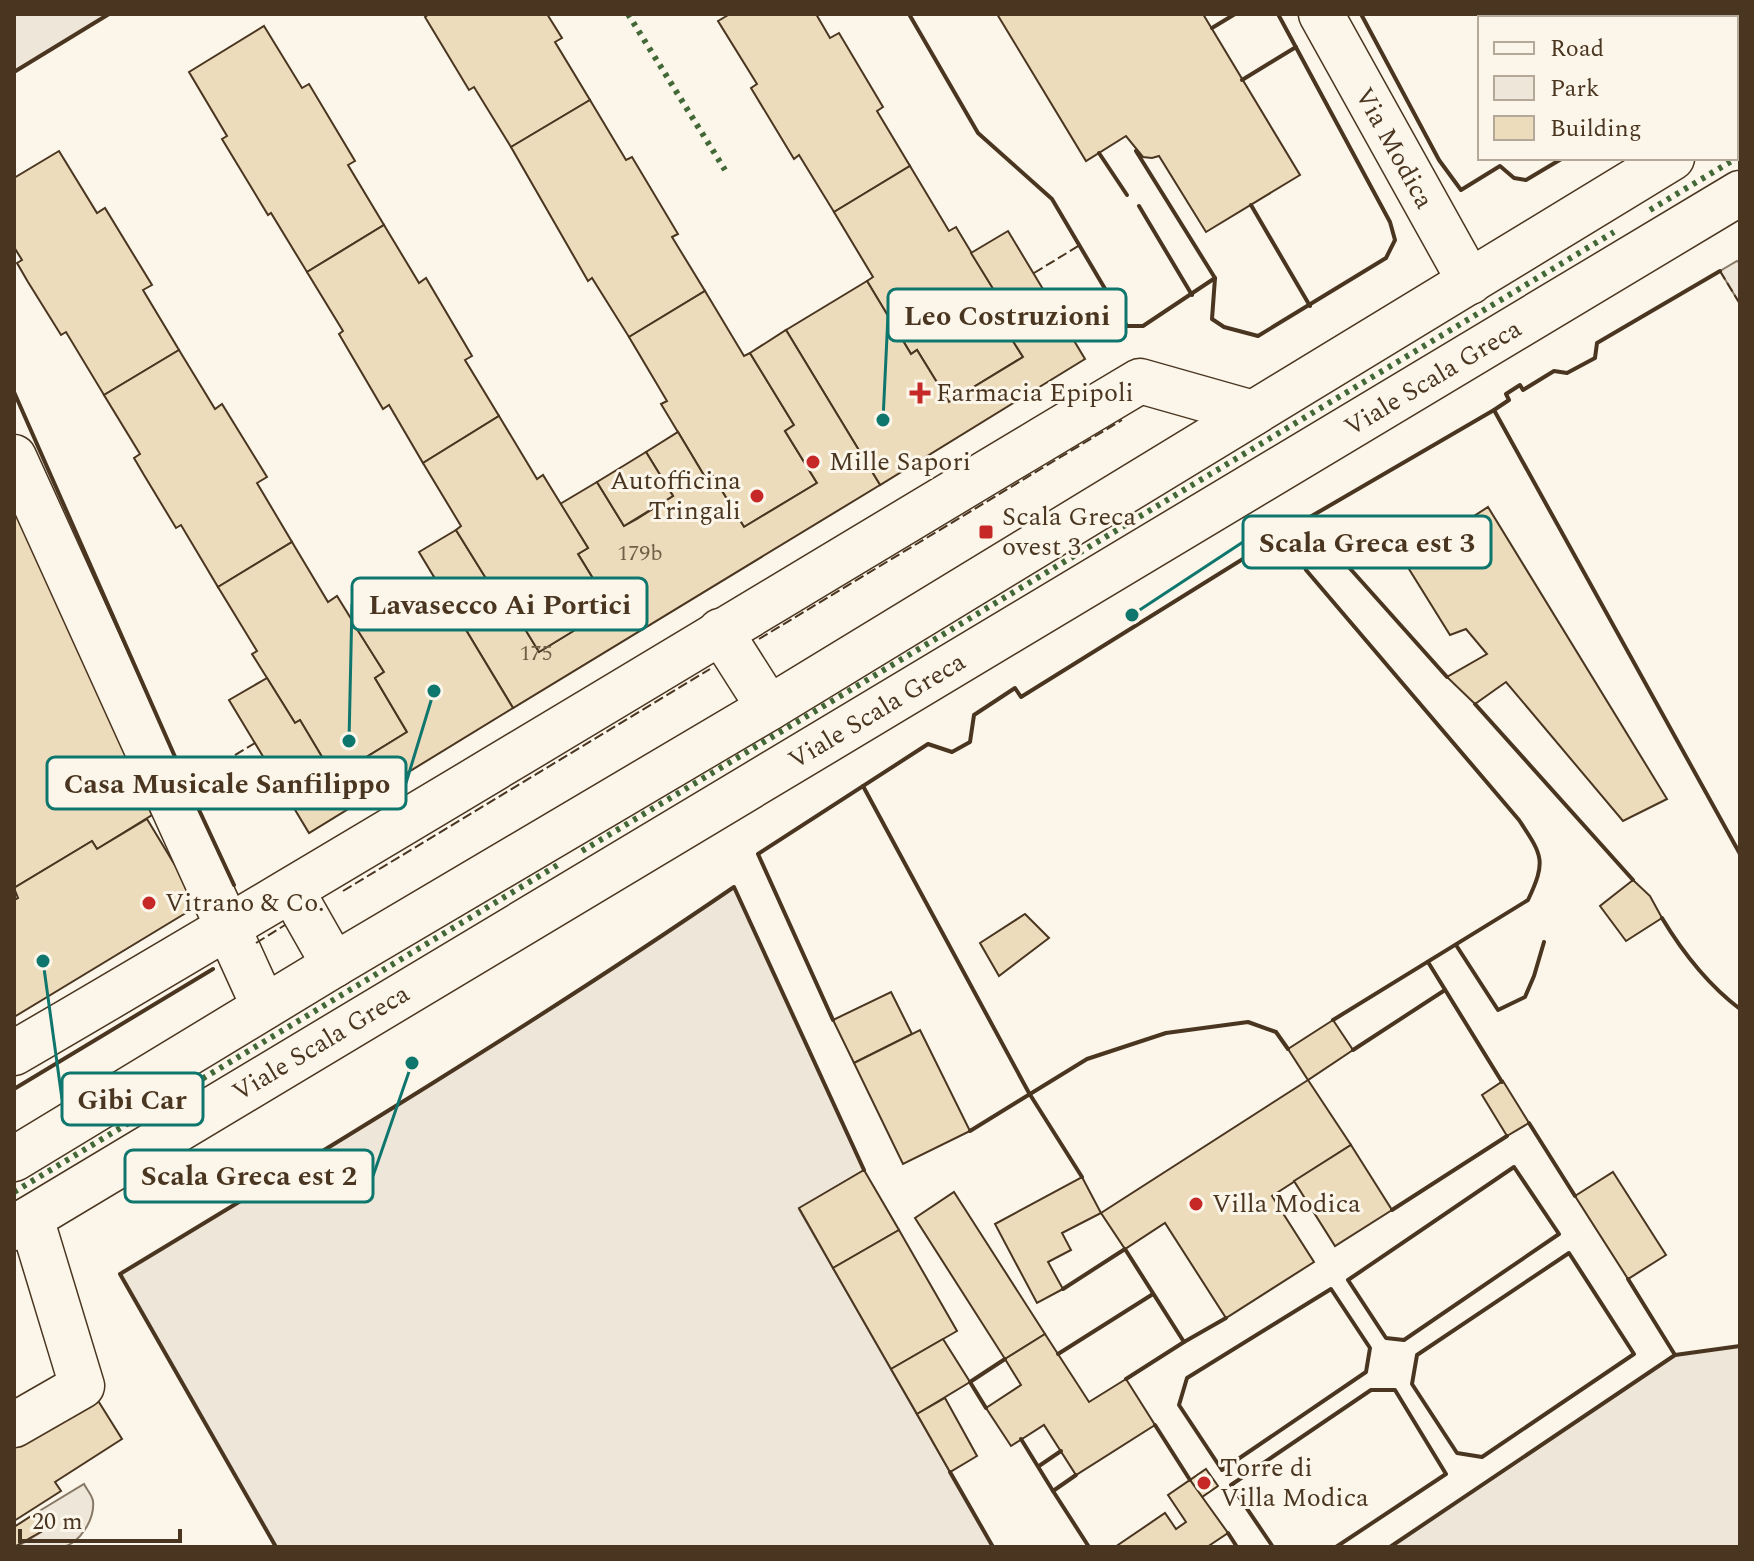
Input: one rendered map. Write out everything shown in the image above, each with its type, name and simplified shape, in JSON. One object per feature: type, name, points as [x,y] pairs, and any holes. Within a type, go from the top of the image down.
[{"type":"main road","name":"Via Modica","points":[[1321,14],[1470,282]]},
{"type":"main road","points":[[14,1159],[334,965],[769,708],[1669,160]]},
{"type":"main road","name":"Viale Scala Greca","points":[[22,1223],[1740,193]]},
{"type":"main road","points":[[14,1053],[292,891],[1140,381],[1253,413]]},
{"type":"main road","points":[[14,457],[264,1007]]},
{"type":"main road","points":[[720,631],[769,708]]},
{"type":"main road","points":[[292,891],[334,965]]},
{"type":"main road","points":[[14,1425],[82,1386],[22,1223]]},
{"type":"green space","points":[[14,14],[109,14],[14,72]]},
{"type":"green space","points":[[1737,261],[1740,263],[1740,304],[1720,271]]},
{"type":"green space","points":[[734,887],[864,1170],[799,1209],[993,1547],[276,1547],[120,1274],[506,1037]]},
{"type":"green space","points":[[1740,1346],[1740,1547],[1390,1547],[1675,1355]]},
{"type":"green space","points":[[84,1484],[92,1499],[92,1515],[75,1541],[58,1548],[17,1547],[46,1529],[36,1513]]},
{"type":"building","points":[[429,14],[547,14],[562,38],[555,42],[590,100],[511,147],[474,87],[469,90],[425,17]]},
{"type":"building","points":[[730,14],[816,14],[830,38],[839,33],[883,107],[877,111],[910,166],[834,212],[799,155],[794,159],[751,88],[757,84],[718,21]]},
{"type":"building","points":[[997,14],[1203,14],[1300,175],[1206,232],[1159,156],[1143,157],[1126,136],[1086,161]]},
{"type":"building","points":[[1598,14],[1644,14],[1640,16]]},
{"type":"building","points":[[264,26],[302,88],[309,84],[355,161],[348,165],[384,225],[307,272],[222,139],[227,136],[189,72]]},
{"type":"building","points":[[590,100],[626,160],[632,157],[678,234],[672,237],[705,291],[629,337],[592,278],[588,281],[511,147]]},
{"type":"building","points":[[59,151],[97,213],[105,208],[152,285],[143,290],[179,350],[104,395],[66,332],[61,335],[28,282],[17,263],[22,260],[14,247],[14,178]]},
{"type":"building","points":[[910,166],[949,231],[956,227],[1000,300],[991,306],[1023,357],[949,402],[917,350],[911,354],[867,281],[873,277],[834,212]]},
{"type":"building","points":[[384,225],[419,283],[426,278],[472,356],[465,360],[499,416],[423,463],[389,405],[383,409],[339,334],[343,331],[307,272]]},
{"type":"building","points":[[1008,231],[1085,359],[880,485],[786,330],[867,281],[911,354],[917,350],[949,402],[1023,357],[991,306],[1000,300],[971,253]]},
{"type":"building","points":[[705,291],[744,356],[750,353],[794,425],[785,431],[817,483],[744,527],[711,473],[705,477],[661,404],[667,401],[629,337]]},
{"type":"building","points":[[786,330],[880,485],[513,708],[419,552],[456,530],[500,601],[506,598],[539,652],[611,608],[578,554],[588,548],[560,504],[597,482],[624,526],[637,519],[673,496],[646,452],[678,432],[705,477],[711,473],[744,527],[817,483],[785,431],[794,425],[750,353]]},
{"type":"building","points":[[179,350],[215,409],[222,404],[267,477],[257,483],[292,542],[218,587],[181,525],[176,528],[144,475],[134,458],[140,454],[104,395]]},
{"type":"building","points":[[499,416],[537,479],[543,475],[588,548],[578,554],[611,608],[539,652],[506,598],[500,601],[456,530],[461,526],[423,463]]},
{"type":"building","points":[[646,452],[673,496],[624,526],[597,482]]},
{"type":"building","points":[[14,501],[152,815],[97,849],[92,841],[14,888]]},
{"type":"building","points":[[1488,507],[1667,799],[1623,821],[1506,682],[1475,704],[1447,677],[1487,654],[1466,629],[1450,635],[1404,561]]},
{"type":"building","points":[[292,542],[328,602],[337,596],[384,672],[375,678],[407,732],[334,777],[300,720],[295,723],[252,654],[257,651],[218,587]]},
{"type":"building","points":[[434,577],[513,708],[309,833],[229,700],[267,678],[295,723],[300,720],[334,777],[407,732],[375,678],[384,672],[355,626]]},
{"type":"building","points":[[147,819],[199,905],[14,1017],[14,900],[18,898],[14,888],[92,841],[97,849]]},
{"type":"building","points":[[1633,880],[1650,896],[1662,918],[1626,941],[1600,906]]},
{"type":"building","points":[[1025,914],[1049,938],[999,976],[980,943]]},
{"type":"building","points":[[891,992],[912,1034],[854,1063],[833,1020]]},
{"type":"building","points":[[1333,1020],[1353,1050],[1308,1080],[1288,1049]]},
{"type":"building","points":[[920,1030],[970,1131],[903,1164],[854,1063]]},
{"type":"building","name":"Villa Modica","points":[[1308,1080],[1351,1145],[1272,1196],[1314,1262],[1226,1318],[1165,1223],[1125,1249],[1101,1213]]},
{"type":"building","points":[[1503,1081],[1529,1123],[1507,1136],[1482,1095]]},
{"type":"building","points":[[1351,1145],[1392,1210],[1335,1246],[1294,1181]]},
{"type":"building","points":[[864,1170],[899,1230],[833,1268],[799,1208]]},
{"type":"building","points":[[1613,1172],[1666,1255],[1628,1279],[1575,1196]]},
{"type":"building","points":[[1082,1177],[1101,1213],[1062,1233],[1071,1250],[1048,1262],[1063,1289],[1037,1303],[995,1224]]},
{"type":"building","points":[[954,1192],[1045,1334],[1005,1359],[915,1218]]},
{"type":"building","points":[[899,1230],[957,1331],[891,1369],[833,1268]]},
{"type":"building","points":[[1045,1334],[1089,1402],[1126,1379],[1155,1425],[1076,1475],[1044,1425],[1011,1446],[986,1408],[1021,1385],[1005,1359]]},
{"type":"building","points":[[943,1339],[970,1382],[917,1414],[891,1369]]},
{"type":"building","points":[[92,1391],[122,1439],[55,1482],[61,1491],[14,1521],[14,1419]]},
{"type":"building","points":[[945,1398],[977,1456],[950,1472],[917,1414]]},
{"type":"building","name":"Torre di Villa Modica","points":[[1206,1469],[1218,1486],[1202,1497],[1190,1480]]},
{"type":"building","points":[[1190,1480],[1228,1533],[1207,1547],[1115,1547],[1165,1513],[1176,1529],[1186,1522],[1168,1495]]},
{"type":"building","points":[[36,1513],[46,1529],[14,1547],[14,1527]]},
{"type":"hedge","points":[[628,14],[725,170]]},
{"type":"hedge","points":[[1650,210],[1733,160]]},
{"type":"hedge","points":[[582,851],[1614,232]]},
{"type":"hedge","points":[[14,1192],[561,863]]},
{"type":"fence","points":[[1034,273],[1080,245]]},
{"type":"fence","points":[[1720,271],[1740,304]]},
{"type":"fence","points":[[759,639],[1122,420]]},
{"type":"fence","points":[[343,891],[710,669]]},
{"type":"fence","points":[[187,784],[255,743]]},
{"type":"fence","points":[[256,943],[285,925]]},
{"type":"wall","points":[[14,72],[109,14]]},
{"type":"wall","points":[[909,14],[978,133],[1052,199],[1127,326],[1143,326],[1215,278]]},
{"type":"wall","points":[[1212,28],[1235,14]]},
{"type":"wall","points":[[1136,151],[1215,278],[1212,319],[1224,327],[1258,336],[1386,258],[1395,240],[1390,222],[1278,14]]},
{"type":"wall","points":[[1361,14],[1439,160],[1461,190],[1500,166],[1514,178],[1526,180],[1560,160]]},
{"type":"wall","points":[[1242,80],[1296,47]]},
{"type":"wall","points":[[1099,153],[1127,195]]},
{"type":"wall","points":[[1251,205],[1310,306]]},
{"type":"wall","points":[[1139,206],[1192,295]]},
{"type":"wall","points":[[833,1020],[758,854],[928,744],[952,752],[970,742],[974,715],[1015,688],[1021,697],[1280,536],[1294,539],[1312,526],[1310,517],[1494,410],[1509,400],[1506,394],[1520,385],[1523,390],[1554,371],[1567,373],[1595,358],[1597,343],[1720,271]]},
{"type":"wall","points":[[14,392],[234,885]]},
{"type":"wall","points":[[1494,410],[1740,854]]},
{"type":"wall","points":[[1312,526],[1447,677]]},
{"type":"wall","points":[[1294,539],[1306,570],[1519,820],[1537,850],[1540,866],[1528,900],[1333,1020]]},
{"type":"wall","points":[[1475,704],[1633,880]]},
{"type":"wall","points":[[863,786],[1029,1093],[1082,1177]]},
{"type":"wall","points":[[276,1547],[120,1274],[506,1037],[734,887],[864,1170]]},
{"type":"wall","points":[[1662,918],[1696,967],[1740,1009]]},
{"type":"wall","points":[[1456,945],[1498,1010],[1525,997],[1544,942]]},
{"type":"wall","points":[[1428,962],[1502,1082]]},
{"type":"wall","points":[[14,1089],[213,969]]},
{"type":"wall","points":[[1353,1050],[1445,990]]},
{"type":"wall","points":[[970,1131],[1087,1059],[1166,1033],[1248,1022],[1276,1032],[1288,1049]]},
{"type":"wall","points":[[1529,1123],[1575,1196]]},
{"type":"wall","points":[[1392,1210],[1507,1136]]},
{"type":"wall","points":[[1514,1167],[1559,1234],[1404,1340],[1386,1338],[1348,1280],[1514,1167]]},
{"type":"wall","points":[[1063,1289],[1125,1249],[1184,1342],[1126,1379]]},
{"type":"wall","points":[[1569,1253],[1634,1354],[1482,1457],[1457,1453],[1412,1384],[1417,1355],[1569,1253]]},
{"type":"wall","points":[[1628,1279],[1675,1355]]},
{"type":"wall","points":[[1331,1289],[1370,1348],[1366,1372],[1222,1470],[1179,1405],[1187,1378],[1331,1289]]},
{"type":"wall","points":[[1058,1354],[1153,1294]]},
{"type":"wall","points":[[1184,1342],[1226,1318]]},
{"type":"wall","points":[[1390,1547],[1675,1355],[1740,1346]]},
{"type":"wall","points":[[986,1408],[970,1382],[1005,1359]]},
{"type":"wall","points":[[1273,1547],[1231,1485],[1371,1390],[1395,1390],[1446,1474],[1336,1547]]},
{"type":"wall","points":[[1155,1425],[1190,1480]]},
{"type":"wall","points":[[1021,1439],[1053,1491],[1076,1475]]},
{"type":"wall","points":[[1039,1466],[1061,1451]]},
{"type":"wall","points":[[950,1472],[993,1547]]},
{"type":"wall","points":[[1053,1491],[1089,1547]]},
{"type":"wall","points":[[1228,1533],[1237,1547]]},
{"type":"place","name":"Farmacia Epipoli","points":[[920,393]]},
{"type":"place","name":"Leo Costruzioni","points":[[883,420]]},
{"type":"place","name":"Mille Sapori","points":[[813,462]]},
{"type":"place","name":"Autofficina Tringali","points":[[757,496]]},
{"type":"place","name":"Scala Greca ovest 3","points":[[986,532]]},
{"type":"place","name":"Scala Greca est 3","points":[[1132,615]]},
{"type":"place","name":"Casa Musicale Sanfilippo","points":[[434,691]]},
{"type":"place","name":"Lavasecco Ai Portici","points":[[349,741]]},
{"type":"place","name":"Vitrano & Co.","points":[[149,903]]},
{"type":"place","name":"Gibi Car","points":[[43,961]]},
{"type":"place","name":"Scala Greca est 2","points":[[412,1063]]},
{"type":"place","name":"Villa Modica","points":[[1196,1204]]},
{"type":"place","name":"Torre di Villa Modica","points":[[1204,1483]]}]
